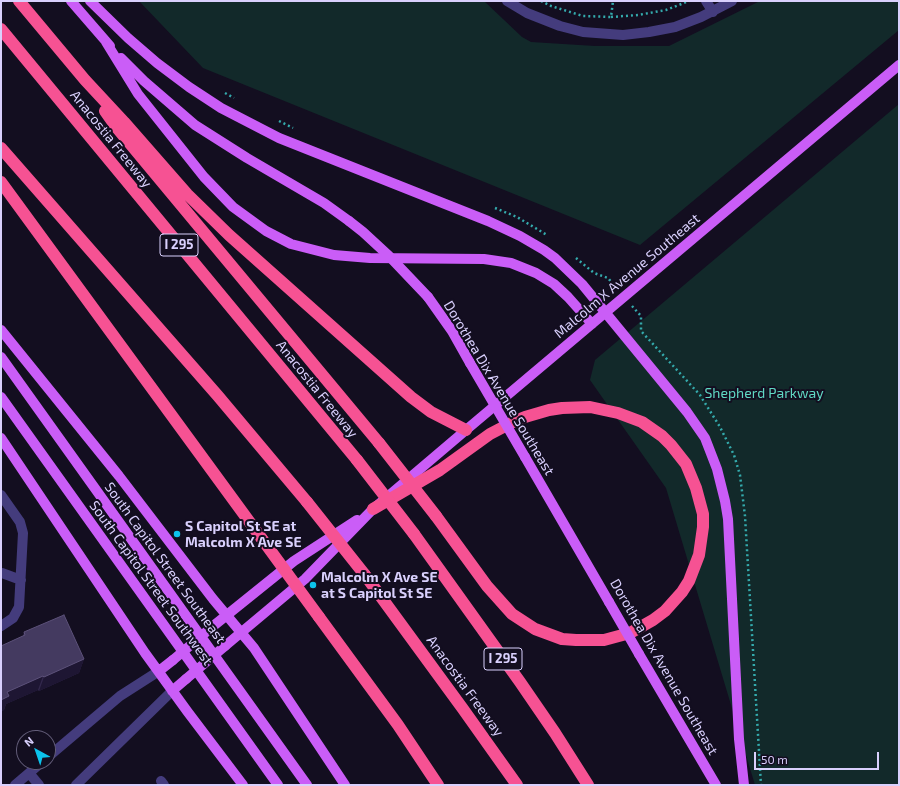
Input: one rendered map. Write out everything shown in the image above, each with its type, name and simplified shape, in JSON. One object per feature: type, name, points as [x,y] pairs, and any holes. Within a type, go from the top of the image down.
[{"type":"highway","points":[[19,1],[85,80],[187,194],[251,256],[422,406],[466,430]]},
{"type":"highway","name":"Anacostia Freeway","points":[[1,29],[356,460],[414,534],[524,688],[588,785]]},
{"type":"highway","points":[[85,80],[117,128],[379,443],[436,516],[487,586],[512,614],[523,622],[542,632],[562,638],[576,640],[604,640],[630,633],[653,620],[665,611],[682,592],[689,581],[699,555],[703,527],[703,514],[696,488],[686,464],[671,445],[652,428],[635,420],[618,413],[590,407],[549,410],[513,422],[490,434],[440,470],[374,509]]},
{"type":"highway","name":"Anacostia Freeway","points":[[1,148],[218,396],[307,502],[366,575],[517,785]]},
{"type":"highway","points":[[1,182],[398,725],[438,785]]},
{"type":"main road","name":"Dorothea Dix Avenue Southeast","points":[[71,1],[106,42],[144,82],[195,125],[247,158],[324,203],[349,221],[389,256],[428,297],[452,331],[716,785]]},
{"type":"main road","points":[[90,1],[128,38],[158,63],[189,87],[221,108],[290,143],[482,219],[520,236],[544,250],[564,266],[582,284],[697,425],[705,438],[717,469],[725,500],[728,525],[739,739],[744,785]]},
{"type":"main road","points":[[106,42],[138,94],[199,171],[233,206],[266,231],[291,244],[334,255],[370,258],[484,259],[499,260],[511,263],[536,273],[554,284],[592,324]]},
{"type":"main road","name":"Malcolm X Avenue Southeast","points":[[172,691],[305,579],[374,509],[899,65]]},
{"type":"main road","points":[[1,330],[119,476],[257,652],[344,785]]},
{"type":"main road","name":"South Capitol Street Southeast","points":[[1,357],[307,785]]},
{"type":"main road","name":"South Capitol Street Southwest","points":[[1,397],[278,785]]},
{"type":"main road","points":[[1,438],[172,691],[243,785]]},
{"type":"main road","name":"Malcolm X Avenue Southeast","points":[[159,672],[294,561],[374,509]]},
{"type":"main road","points":[[737,785],[739,739]]},
{"type":"main road","name":"Dorothea Dix Avenue Southeast","points":[[709,773],[709,785]]},
{"type":"street","points":[[507,1],[527,13],[560,26],[583,32],[610,35],[636,34],[663,30],[712,12],[732,1]]},
{"type":"street","points":[[706,1],[712,12]]},
{"type":"street","points":[[1,495],[20,522],[23,533],[19,607],[13,618],[1,626]]},
{"type":"street","points":[[2,573],[21,580]]},
{"type":"street","points":[[56,750],[120,696],[159,672]]},
{"type":"street","points":[[76,785],[172,691]]},
{"type":"street","points":[[15,785],[33,770]]},
{"type":"street","points":[[29,773],[39,785]]},
{"type":"path","points":[[541,1],[551,6],[583,16],[611,17],[638,15],[666,10],[689,1]]},
{"type":"path","points":[[611,17],[613,1]]},
{"type":"path","points":[[224,92],[236,99]]},
{"type":"path","points":[[277,120],[296,129]]},
{"type":"path","points":[[490,206],[517,217],[549,236]]},
{"type":"path","points":[[574,256],[594,273],[608,278]]},
{"type":"green space","points":[[139,1],[484,1],[522,37],[531,42],[595,46],[669,46],[760,1],[899,1],[899,30],[640,245],[203,68]]},
{"type":"green space","name":"Shepherd Parkway","points":[[899,104],[899,785],[755,785],[666,488],[590,380],[595,360]]},
{"type":"building","points":[[64,615],[84,659],[7,692],[9,696],[1,700],[1,646],[25,635],[24,632]]},
{"type":"place","name":"S Capitol St SE at Malcolm X Ave SE","points":[[177,534]]},
{"type":"place","name":"Malcolm X Ave SE at S Capitol St SE","points":[[313,585]]}]
